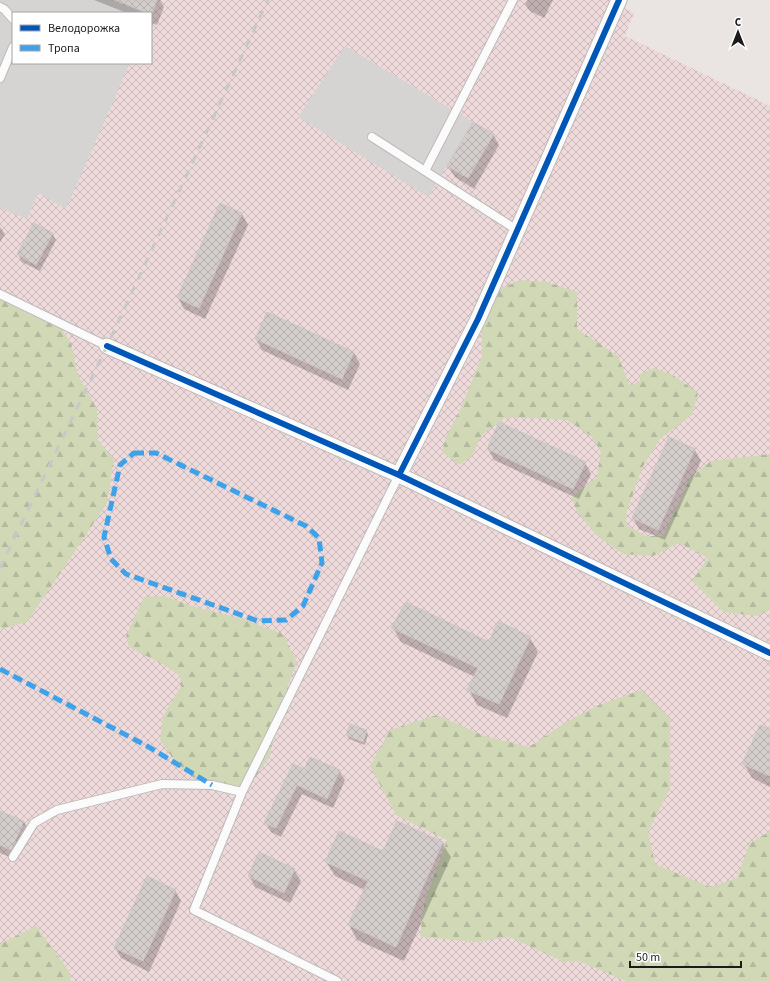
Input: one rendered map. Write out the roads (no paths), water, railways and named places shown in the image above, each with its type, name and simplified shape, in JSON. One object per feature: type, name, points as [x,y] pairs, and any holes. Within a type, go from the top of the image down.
[{"type":"street","points":[[399,475],[478,319],[619,0]]},
{"type":"street","points":[[107,346],[399,475],[770,653]]},
{"type":"lane","points":[[426,171],[514,0]]},
{"type":"lane","points":[[0,7],[4,9],[12,19]]},
{"type":"lane","points":[[0,78],[12,49]]},
{"type":"lane","points":[[372,137],[517,230]]},
{"type":"lane","points":[[0,294],[107,346]]},
{"type":"lane","points":[[337,981],[194,910],[242,792],[399,475]]},
{"type":"lane","points":[[13,857],[34,823],[57,810],[162,784],[212,785],[242,792]]},
{"type":"railway","points":[[0,568],[107,346],[268,0]]}]
